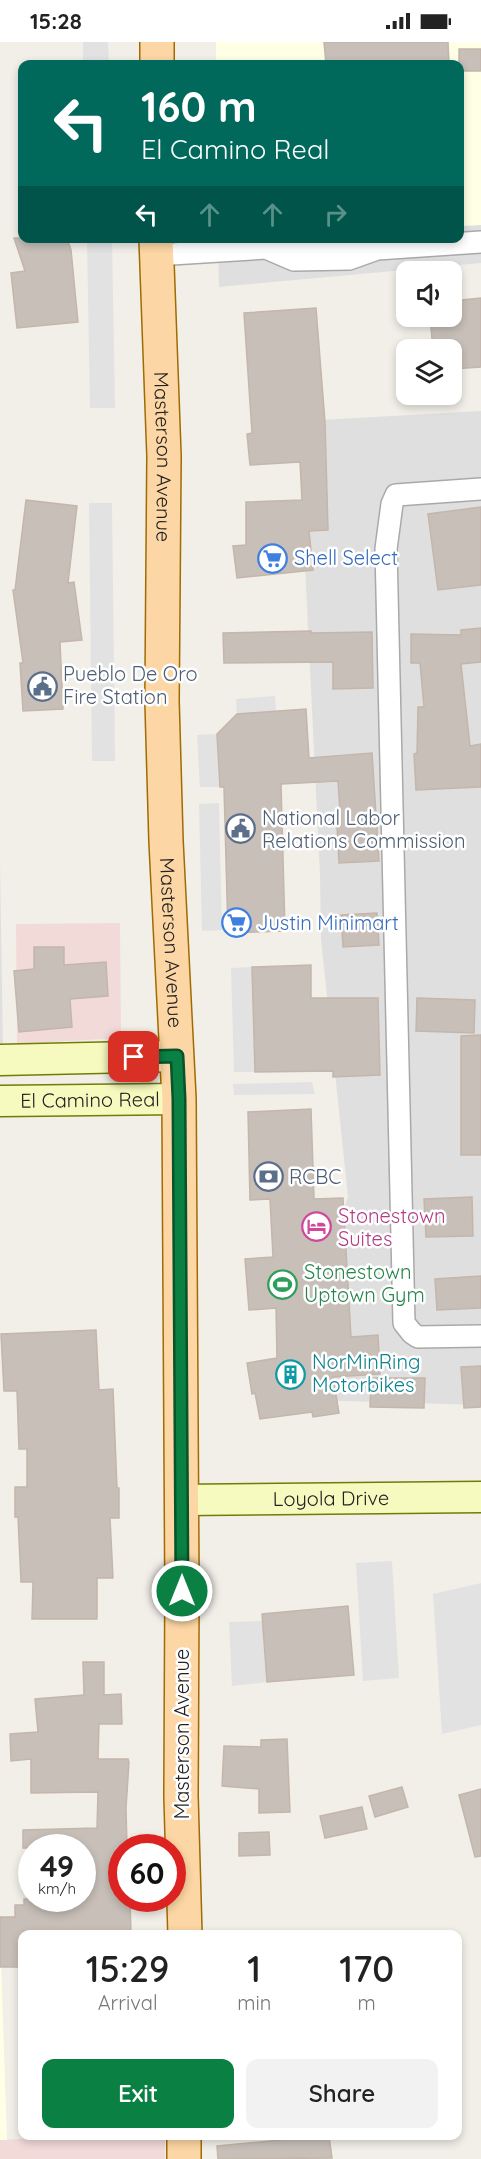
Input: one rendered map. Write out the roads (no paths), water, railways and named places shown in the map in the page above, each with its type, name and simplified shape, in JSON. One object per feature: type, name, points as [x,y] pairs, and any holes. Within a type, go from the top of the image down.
[{"type":"main road","points":[[157,42],[157,60]]},
{"type":"main road","name":"Masterson Avenue","points":[[156,247],[164,456],[161,604],[166,852],[179,1099],[181,1796],[185,1930]]},
{"type":"main road","points":[[184,2140],[184,2159]]},
{"type":"street","points":[[156,247],[266,248],[294,260],[349,259],[377,249],[481,242]]},
{"type":"street","points":[[481,489],[396,495],[392,504],[387,549],[404,1323],[418,1337],[481,1336]]},
{"type":"street","points":[[0,1060],[177,1056]]},
{"type":"street","name":"El Camino Real","points":[[0,1101],[179,1099]]},
{"type":"street","name":"Loyola Drive","points":[[181,1500],[481,1497]]},
{"type":"place","name":"Shell Select","points":[[273,558]]},
{"type":"place","name":"Pueblo De Oro Fire Station","points":[[42,686]]},
{"type":"place","name":"National Labor Relations Commission","points":[[241,829]]},
{"type":"place","name":"Justin Minimart","points":[[236,923]]},
{"type":"place","name":"RCBC","points":[[268,1177]]},
{"type":"place","name":"Stonestown Suites","points":[[317,1227]]},
{"type":"place","name":"Stonestown Uptown Gym","points":[[283,1284]]},
{"type":"place","name":"NorMinRing Motorbikes","points":[[291,1374]]}]
